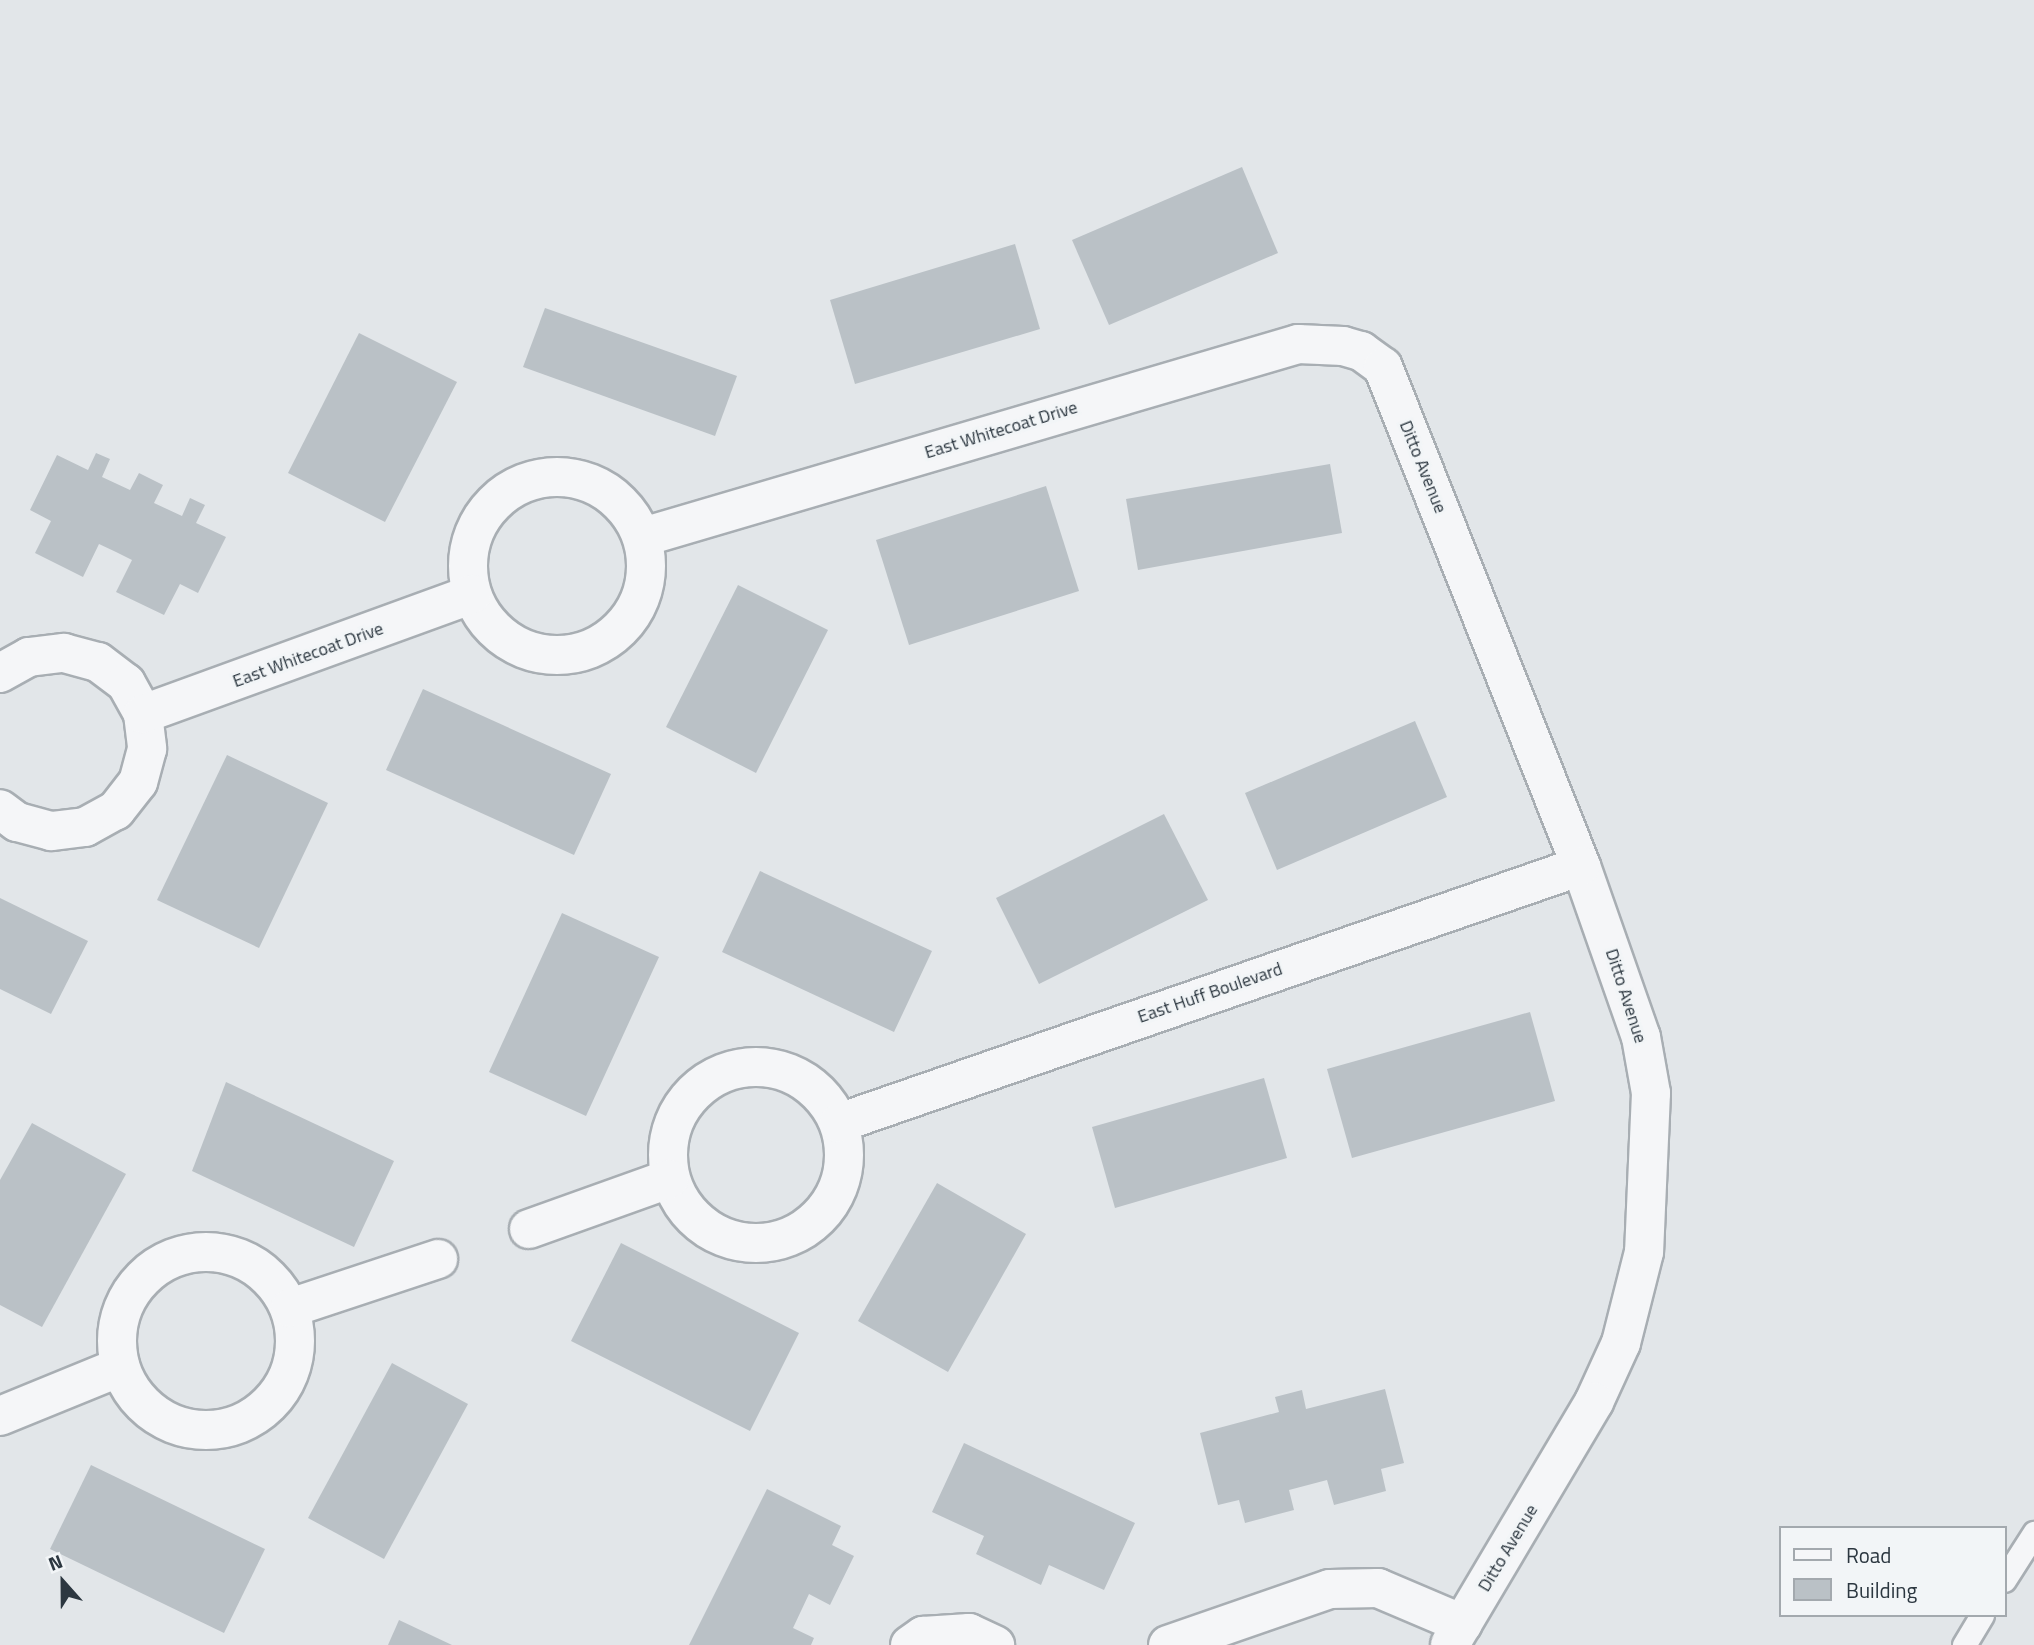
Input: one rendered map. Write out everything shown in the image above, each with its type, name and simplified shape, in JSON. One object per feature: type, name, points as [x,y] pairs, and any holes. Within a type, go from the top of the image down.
[{"type":"street","name":"East Whitecoat Drive","points":[[643,537],[1298,344],[1320,343],[1361,351]]},
{"type":"street","name":"Ditto Avenue","points":[[1361,351],[1383,367],[1581,866],[1641,1037],[1651,1093],[1644,1252],[1621,1343],[1594,1402],[1457,1634]]},
{"type":"street","points":[[564,476],[598,486],[626,507],[643,537],[647,573],[638,606],[616,634],[585,651],[551,656],[517,646],[489,624],[472,594],[468,559],[477,526],[498,498],[529,480],[564,476]]},
{"type":"street","name":"East Whitecoat Drive","points":[[143,714],[472,594]]},
{"type":"street","points":[[0,673],[29,657],[64,653],[98,662],[126,683],[143,714],[147,748],[138,782],[116,810],[85,827],[51,831],[17,822],[0,809]]},
{"type":"street","name":"East Huff Boulevard","points":[[839,1123],[1581,866]]},
{"type":"street","points":[[761,1066],[794,1075],[821,1094],[839,1123],[845,1154],[840,1186],[823,1213],[798,1233],[768,1243],[736,1242],[706,1229],[684,1207],[669,1179],[667,1145],[677,1113],[698,1087],[728,1071],[761,1066]]},
{"type":"street","points":[[529,1228],[669,1179]]},
{"type":"street","points":[[222,1252],[264,1271],[290,1308],[296,1343],[288,1378],[267,1407],[236,1426],[200,1430],[166,1421],[137,1399],[120,1367],[118,1322],[139,1281],[177,1256],[222,1252]]},
{"type":"street","points":[[290,1308],[438,1259]]},
{"type":"street","points":[[0,1416],[120,1367]]},
{"type":"street","points":[[1168,1645],[1330,1589],[1378,1588],[1457,1634]]},
{"type":"street","points":[[910,1645],[923,1636],[969,1633],[995,1645]]},
{"type":"lane","points":[[2006,1577],[2034,1533]]},
{"type":"lane","points":[[1964,1645],[1981,1617]]},
{"type":"building","points":[[1242,167],[1278,253],[1109,325],[1072,240]]},
{"type":"building","points":[[1015,244],[1040,329],[855,384],[830,300]]},
{"type":"building","points":[[545,308],[737,376],[715,436],[523,367]]},
{"type":"building","points":[[359,333],[457,382],[385,522],[288,473]]},
{"type":"building","points":[[96,453],[110,459],[102,477],[130,490],[139,473],[163,485],[154,503],[182,516],[190,498],[205,505],[196,523],[226,537],[198,593],[180,584],[164,615],[116,592],[132,560],[116,552],[99,544],[83,577],[35,553],[51,521],[30,510],[57,455],[88,470]]},
{"type":"building","points":[[1330,464],[1342,533],[1138,570],[1126,499]]},
{"type":"building","points":[[1046,486],[1079,591],[909,645],[876,540]]},
{"type":"building","points":[[738,585],[828,630],[756,773],[666,727]]},
{"type":"building","points":[[423,689],[611,774],[574,855],[386,770]]},
{"type":"building","points":[[1415,721],[1447,797],[1277,870],[1245,793]]},
{"type":"building","points":[[227,755],[328,803],[259,948],[157,900]]},
{"type":"building","points":[[1164,814],[1208,900],[1039,984],[996,898]]},
{"type":"building","points":[[760,871],[932,951],[894,1032],[722,952]]},
{"type":"building","points":[[0,898],[88,941],[51,1014],[0,989]]},
{"type":"building","points":[[562,913],[659,957],[586,1116],[489,1072]]},
{"type":"building","points":[[1530,1012],[1555,1101],[1352,1158],[1327,1069]]},
{"type":"building","points":[[1264,1078],[1287,1158],[1115,1208],[1092,1127]]},
{"type":"building","points":[[226,1082],[394,1161],[354,1247],[192,1171]]},
{"type":"building","points":[[32,1123],[126,1174],[42,1327],[0,1305],[0,1180]]},
{"type":"building","points":[[937,1183],[1026,1234],[948,1372],[858,1321]]},
{"type":"building","points":[[621,1243],[799,1333],[750,1431],[571,1341]]},
{"type":"building","points":[[392,1363],[468,1404],[384,1559],[308,1518]]},
{"type":"building","points":[[1385,1389],[1404,1463],[1381,1469],[1386,1491],[1334,1505],[1327,1480],[1289,1490],[1294,1510],[1245,1523],[1239,1500],[1218,1505],[1200,1433],[1279,1412],[1275,1397],[1302,1390],[1306,1409]]},
{"type":"building","points":[[964,1443],[1135,1523],[1104,1590],[1049,1565],[1041,1585],[976,1554],[984,1536],[932,1512]]},
{"type":"building","points":[[91,1465],[265,1549],[224,1633],[50,1549]]},
{"type":"building","points":[[767,1489],[841,1526],[832,1545],[854,1556],[830,1605],[809,1594],[793,1628],[814,1638],[811,1645],[689,1645]]},
{"type":"building","points":[[399,1620],[452,1645],[388,1645]]}]
